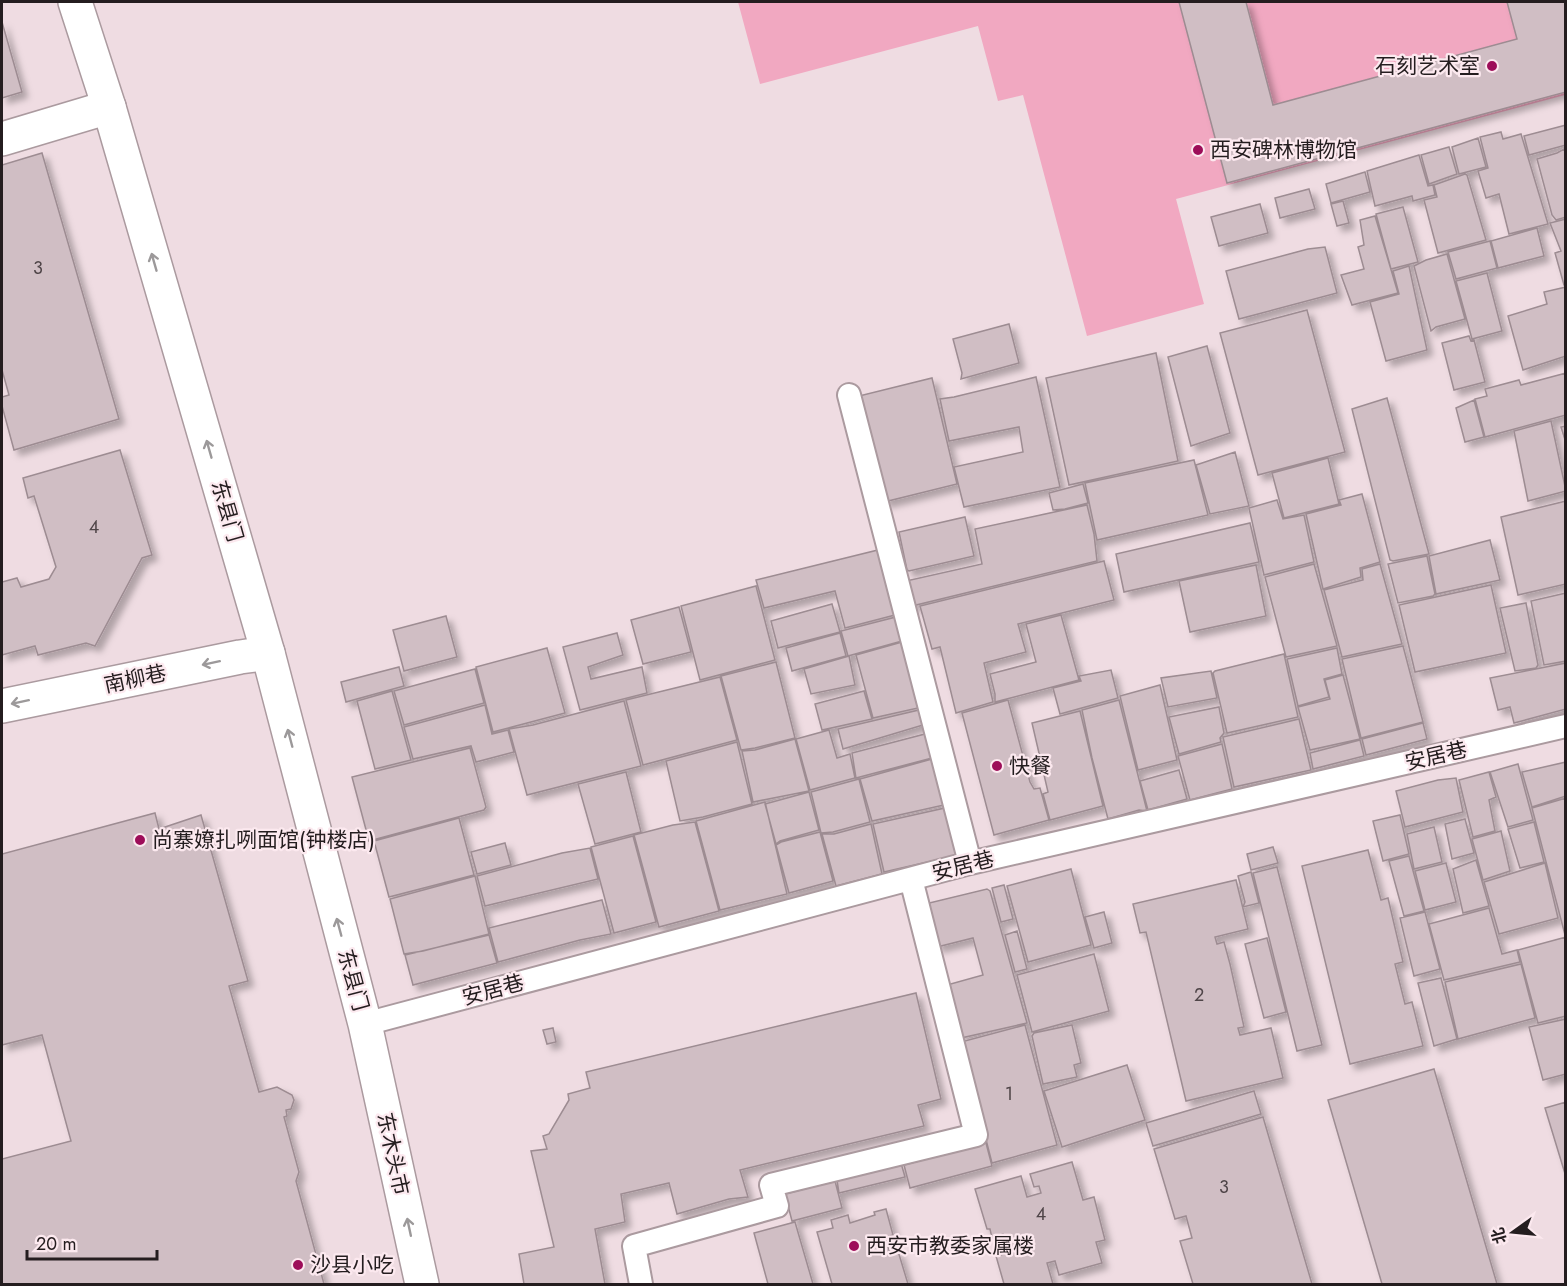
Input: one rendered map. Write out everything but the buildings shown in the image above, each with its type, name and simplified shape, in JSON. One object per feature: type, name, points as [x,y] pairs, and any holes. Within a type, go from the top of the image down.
[{"type":"street","name":"东县门","points":[[75,2],[109,107],[268,653],[365,1024]]},
{"type":"street","points":[[2,139],[109,107]]},
{"type":"street","name":"南柳巷","points":[[2,706],[268,653]]},
{"type":"street","name":"东木头市","points":[[365,1024],[422,1284]]},
{"type":"lane","points":[[849,395],[970,863]]},
{"type":"lane","name":"安居巷","points":[[365,1024],[970,863],[1566,726]]},
{"type":"lane","points":[[641,1284],[634,1246],[777,1206],[771,1185],[976,1135],[911,879]]},
{"type":"shaded area","name":"西安碑林博物馆","points":[[738,2],[1565,2],[1565,95],[1176,199],[1204,304],[1087,336],[1023,95],[998,101],[978,26],[760,84]]},
{"type":"place","name":"石刻艺术室","points":[[1492,66]]},
{"type":"place","name":"西安碑林博物馆","points":[[1198,150]]},
{"type":"place","name":"快餐","points":[[997,766]]},
{"type":"place","name":"尚寨嫽扎咧面馆(钟楼店)","points":[[140,840]]},
{"type":"place","name":"西安市教委家属楼","points":[[854,1246]]},
{"type":"place","name":"沙县小吃","points":[[298,1265]]}]
